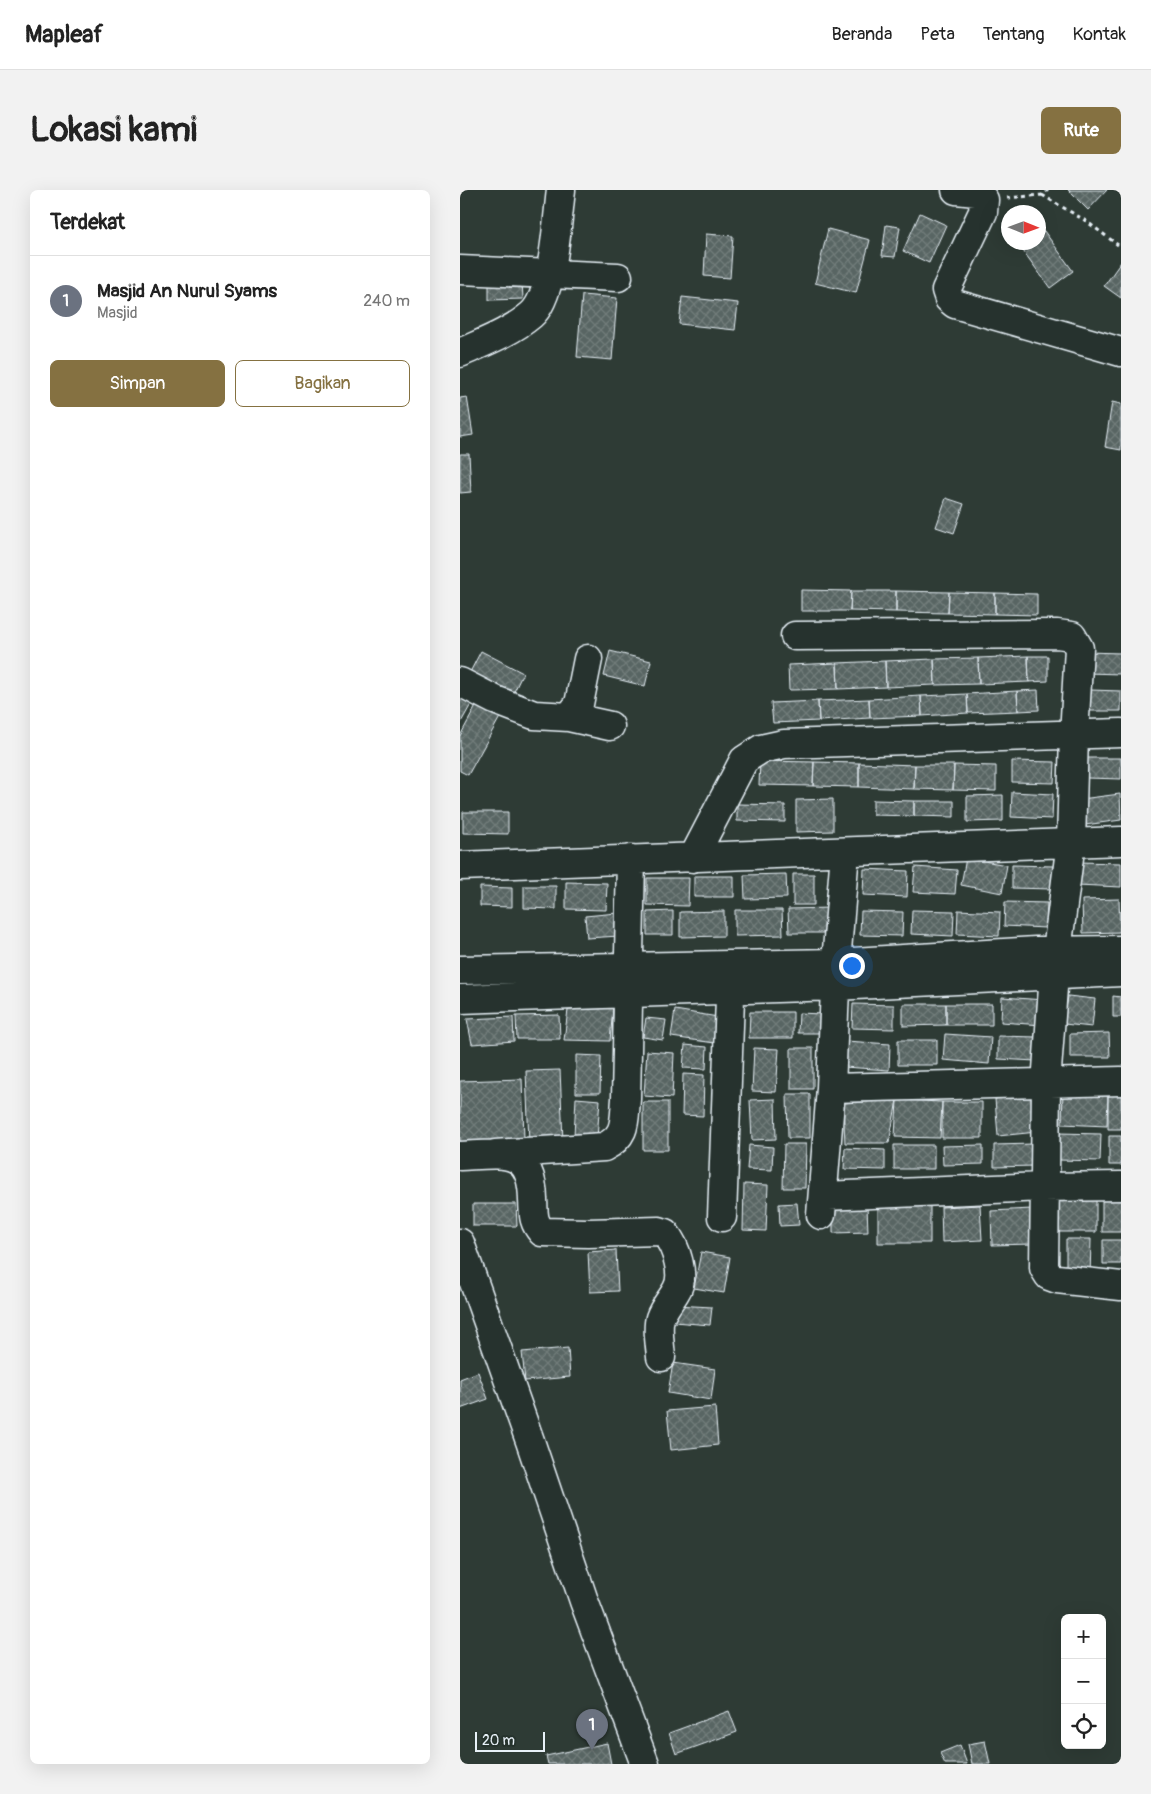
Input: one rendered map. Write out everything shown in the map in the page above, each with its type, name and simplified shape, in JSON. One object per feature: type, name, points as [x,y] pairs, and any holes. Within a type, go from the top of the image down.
[{"type":"street","points":[[460,353],[517,325],[532,314],[540,304],[550,273],[561,190]]},
{"type":"street","points":[[956,190],[976,192],[984,200],[983,212],[946,290],[949,299],[955,304],[1121,352]]},
{"type":"street","points":[[460,270],[618,277]]},
{"type":"street","points":[[795,636],[1057,634],[1072,636],[1080,648],[1074,735],[1072,842],[1056,963],[1046,1084],[1044,1268],[1049,1276],[1057,1280],[1121,1286]]},
{"type":"street","points":[[569,717],[579,704],[588,659]]},
{"type":"street","points":[[460,682],[495,700],[534,715],[569,717],[610,726]]},
{"type":"street","points":[[693,858],[744,760],[761,749],[784,744],[1121,733]]},
{"type":"street","points":[[460,866],[1121,841]]},
{"type":"street","points":[[845,852],[822,1206],[1044,1187],[1121,1186]]},
{"type":"street","points":[[460,1156],[604,1147],[616,1141],[623,1130],[631,859]]},
{"type":"street","points":[[1056,963],[1121,950]]},
{"type":"street","points":[[460,999],[628,993],[731,977],[836,974],[1036,951],[1056,963],[1121,972]]},
{"type":"street","points":[[460,970],[629,965],[731,977]]},
{"type":"street","points":[[722,1218],[731,977]]},
{"type":"street","points":[[831,1088],[1121,1081]]},
{"type":"street","points":[[495,1154],[511,1156],[522,1162],[531,1174],[533,1216],[535,1225],[542,1232],[659,1231],[666,1233],[670,1239],[680,1279],[678,1290],[665,1307],[659,1320],[661,1356]]},
{"type":"street","points":[[460,1243],[584,1601],[645,1764]]},
{"type":"path","points":[[984,200],[1042,195],[1048,190]]},
{"type":"path","points":[[1042,195],[1086,221],[1118,245]]},
{"type":"building","points":[[1068,190],[1107,190],[1088,210]]},
{"type":"building","points":[[920,213],[946,225],[929,263],[903,251]]},
{"type":"building","points":[[886,225],[900,227],[895,257],[882,256]]},
{"type":"building","points":[[828,229],[870,240],[856,293],[815,283]]},
{"type":"building","points":[[706,234],[733,236],[730,278],[704,276]]},
{"type":"building","points":[[1046,234],[1073,271],[1050,288],[1022,250],[1046,250]]},
{"type":"building","points":[[1121,262],[1121,298],[1104,286]]},
{"type":"building","points":[[489,281],[522,281],[523,299],[489,300]]},
{"type":"building","points":[[582,295],[617,298],[612,360],[577,357]]},
{"type":"building","points":[[682,297],[738,303],[735,330],[679,324]]},
{"type":"building","points":[[467,397],[473,435],[460,437],[460,398]]},
{"type":"building","points":[[1112,402],[1121,404],[1121,450],[1105,447]]},
{"type":"building","points":[[460,454],[469,454],[471,492],[460,493]]},
{"type":"building","points":[[946,498],[964,504],[954,533],[936,527]]},
{"type":"building","points":[[801,590],[851,591],[850,611],[801,611]]},
{"type":"building","points":[[851,591],[896,591],[896,612],[850,611]]},
{"type":"building","points":[[896,591],[949,592],[948,613],[896,612]]},
{"type":"building","points":[[949,592],[995,593],[995,614],[948,613]]},
{"type":"building","points":[[995,593],[1037,594],[1037,615],[995,614]]},
{"type":"building","points":[[481,651],[523,673],[511,698],[468,676]]},
{"type":"building","points":[[610,651],[651,661],[645,686],[604,676]]},
{"type":"building","points":[[1086,652],[1121,653],[1121,674],[1086,673]]},
{"type":"building","points":[[1028,656],[1029,682],[979,684],[978,658]]},
{"type":"building","points":[[1028,656],[1048,656],[1048,681],[1029,682]]},
{"type":"building","points":[[978,658],[979,684],[935,685],[934,659]]},
{"type":"building","points":[[934,659],[935,685],[886,687],[885,661]]},
{"type":"building","points":[[885,661],[886,687],[838,689],[837,663]]},
{"type":"building","points":[[837,663],[838,689],[789,690],[788,665]]},
{"type":"building","points":[[1038,690],[1039,710],[1018,711],[1017,691]]},
{"type":"building","points":[[1090,690],[1121,691],[1121,711],[1089,711]]},
{"type":"building","points":[[460,691],[474,699],[460,724]]},
{"type":"building","points":[[1017,691],[1018,711],[968,713],[967,694]]},
{"type":"building","points":[[967,694],[968,713],[922,716],[921,696]]},
{"type":"building","points":[[921,696],[922,716],[870,718],[869,699]]},
{"type":"building","points":[[481,697],[504,710],[468,775],[460,771],[460,736]]},
{"type":"building","points":[[869,699],[870,718],[819,721],[818,701]]},
{"type":"building","points":[[818,701],[819,721],[773,723],[771,703]]},
{"type":"building","points":[[1087,758],[1121,758],[1121,779],[1087,778]]},
{"type":"building","points":[[760,761],[814,762],[813,786],[759,785]]},
{"type":"building","points":[[1012,761],[1055,762],[1054,783],[1012,782]]},
{"type":"building","points":[[814,762],[859,763],[859,787],[813,786]]},
{"type":"building","points":[[859,763],[915,765],[914,789],[859,787]]},
{"type":"building","points":[[915,765],[954,765],[953,790],[914,789]]},
{"type":"building","points":[[954,765],[996,766],[996,791],[953,790]]},
{"type":"building","points":[[1012,792],[1053,794],[1052,819],[1011,817]]},
{"type":"building","points":[[1120,794],[1121,820],[1085,825],[1081,799]]},
{"type":"building","points":[[1003,795],[1003,821],[967,822],[967,796]]},
{"type":"building","points":[[833,799],[833,831],[796,832],[796,800]]},
{"type":"building","points":[[873,800],[914,801],[914,816],[873,815]]},
{"type":"building","points":[[914,801],[954,801],[954,817],[914,816]]},
{"type":"building","points":[[737,804],[785,805],[785,822],[737,821]]},
{"type":"building","points":[[463,812],[508,812],[508,834],[463,833]]},
{"type":"building","points":[[966,858],[1007,865],[1002,893],[961,885]]},
{"type":"building","points":[[1078,862],[1121,863],[1121,887],[1077,885]]},
{"type":"building","points":[[1012,865],[1053,866],[1052,889],[1012,888]]},
{"type":"building","points":[[915,867],[957,870],[955,894],[913,892]]},
{"type":"building","points":[[864,869],[908,871],[907,897],[863,895]]},
{"type":"building","points":[[786,874],[787,898],[745,899],[744,875]]},
{"type":"building","points":[[793,874],[814,874],[814,905],[793,905]]},
{"type":"building","points":[[694,876],[734,876],[734,897],[694,897]]},
{"type":"building","points":[[647,878],[689,878],[688,906],[647,905]]},
{"type":"building","points":[[566,882],[607,883],[606,910],[566,909]]},
{"type":"building","points":[[524,886],[556,886],[556,909],[524,908]]},
{"type":"building","points":[[480,887],[512,888],[512,907],[480,906]]},
{"type":"building","points":[[1119,899],[1120,932],[1083,933],[1082,900]]},
{"type":"building","points":[[1005,902],[1047,903],[1046,928],[1004,926]]},
{"type":"building","points":[[831,908],[831,933],[789,933],[788,909]]},
{"type":"building","points":[[735,910],[782,910],[783,935],[735,936]]},
{"type":"building","points":[[912,910],[954,911],[953,936],[911,934]]},
{"type":"building","points":[[958,910],[1000,912],[999,936],[957,934]]},
{"type":"building","points":[[673,911],[673,935],[647,935],[647,912]]},
{"type":"building","points":[[724,911],[724,936],[680,937],[680,912]]},
{"type":"building","points":[[861,911],[903,912],[902,936],[860,935]]},
{"type":"building","points":[[617,913],[619,936],[587,938],[585,916]]},
{"type":"building","points":[[1068,996],[1095,999],[1092,1027],[1064,1024]]},
{"type":"building","points":[[1113,996],[1121,997],[1121,1017],[1113,1017]]},
{"type":"building","points":[[1002,997],[1044,1000],[1042,1025],[1001,1022]]},
{"type":"building","points":[[853,1004],[894,1005],[894,1029],[852,1028]]},
{"type":"building","points":[[903,1004],[946,1004],[946,1025],[903,1026]]},
{"type":"building","points":[[946,1004],[992,1004],[992,1025],[946,1025]]},
{"type":"building","points":[[613,1008],[610,1041],[564,1040],[568,1010]]},
{"type":"building","points":[[675,1010],[718,1017],[715,1043],[671,1037]]},
{"type":"building","points":[[750,1012],[793,1012],[793,1038],[749,1038]]},
{"type":"building","points":[[799,1013],[821,1014],[821,1033],[798,1033]]},
{"type":"building","points":[[559,1015],[560,1039],[517,1039],[516,1016]]},
{"type":"building","points":[[513,1017],[514,1041],[472,1044],[467,1019]]},
{"type":"building","points":[[646,1018],[666,1020],[663,1040],[643,1037]]},
{"type":"building","points":[[1109,1033],[1110,1057],[1070,1057],[1070,1034]]},
{"type":"building","points":[[945,1034],[991,1037],[989,1064],[943,1060]]},
{"type":"building","points":[[998,1036],[1037,1037],[1036,1061],[998,1059]]},
{"type":"building","points":[[898,1040],[937,1040],[937,1065],[898,1065]]},
{"type":"building","points":[[846,1041],[890,1044],[889,1070],[844,1067]]},
{"type":"building","points":[[685,1045],[707,1047],[706,1069],[683,1068]]},
{"type":"building","points":[[754,1048],[779,1049],[776,1092],[752,1091]]},
{"type":"building","points":[[791,1048],[813,1048],[813,1089],[791,1089]]},
{"type":"building","points":[[647,1051],[674,1053],[672,1098],[644,1096]]},
{"type":"building","points":[[576,1055],[601,1056],[600,1093],[576,1093]]},
{"type":"building","points":[[560,1070],[563,1141],[529,1143],[526,1071]]},
{"type":"building","points":[[683,1074],[704,1075],[703,1116],[682,1115]]},
{"type":"building","points":[[522,1079],[524,1139],[460,1142],[460,1081]]},
{"type":"building","points":[[1063,1091],[1108,1093],[1107,1126],[1062,1124]]},
{"type":"building","points":[[1108,1093],[1121,1094],[1121,1129],[1108,1129]]},
{"type":"building","points":[[787,1094],[810,1094],[810,1138],[788,1138]]},
{"type":"building","points":[[1034,1095],[1037,1132],[998,1136],[995,1099]]},
{"type":"building","points":[[576,1098],[600,1100],[597,1138],[574,1136]]},
{"type":"building","points":[[775,1099],[776,1139],[752,1140],[750,1100]]},
{"type":"building","points":[[897,1100],[889,1143],[845,1143],[843,1103]]},
{"type":"building","points":[[897,1100],[942,1102],[940,1138],[895,1137]]},
{"type":"building","points":[[643,1102],[668,1102],[668,1150],[643,1150]]},
{"type":"building","points":[[942,1102],[982,1102],[982,1138],[942,1138]]},
{"type":"building","points":[[1059,1133],[1101,1134],[1100,1161],[1059,1160]]},
{"type":"building","points":[[1109,1136],[1121,1136],[1121,1165],[1109,1165]]},
{"type":"building","points":[[784,1144],[806,1144],[805,1188],[783,1188]]},
{"type":"building","points":[[1034,1144],[1034,1166],[994,1167],[994,1145]]},
{"type":"building","points":[[749,1145],[773,1147],[772,1170],[747,1169]]},
{"type":"building","points":[[894,1145],[934,1145],[934,1169],[894,1169]]},
{"type":"building","points":[[983,1145],[983,1164],[943,1165],[942,1146]]},
{"type":"building","points":[[845,1148],[885,1150],[885,1170],[844,1169]]},
{"type":"building","points":[[744,1184],[768,1185],[766,1231],[743,1230]]},
{"type":"building","points":[[1121,1198],[1121,1232],[1102,1232],[1102,1199]]},
{"type":"building","points":[[1053,1200],[1096,1200],[1096,1232],[1053,1232]]},
{"type":"building","points":[[797,1203],[799,1225],[780,1226],[779,1204]]},
{"type":"building","points":[[930,1203],[930,1243],[878,1243],[878,1204]]},
{"type":"building","points":[[473,1204],[516,1204],[517,1226],[473,1226]]},
{"type":"building","points":[[980,1205],[982,1240],[942,1242],[941,1207]]},
{"type":"building","points":[[833,1206],[867,1206],[868,1232],[833,1233]]},
{"type":"building","points":[[1032,1209],[1033,1244],[992,1245],[991,1211]]},
{"type":"building","points":[[1066,1239],[1091,1239],[1090,1278],[1066,1277]]},
{"type":"building","points":[[1103,1240],[1121,1240],[1121,1264],[1103,1264]]},
{"type":"building","points":[[616,1250],[618,1291],[590,1292],[588,1252]]},
{"type":"building","points":[[701,1252],[730,1257],[724,1293],[694,1288]]},
{"type":"building","points":[[675,1305],[712,1307],[710,1325],[674,1322]]},
{"type":"building","points":[[568,1348],[570,1377],[525,1381],[522,1352]]},
{"type":"building","points":[[673,1363],[715,1369],[711,1400],[668,1393]]},
{"type":"building","points":[[478,1372],[488,1399],[460,1409],[460,1379]]},
{"type":"building","points":[[715,1407],[718,1445],[671,1450],[667,1411]]},
{"type":"building","points":[[729,1711],[737,1732],[676,1754],[669,1733]]},
{"type":"building","points":[[985,1741],[990,1764],[972,1764],[968,1744]]},
{"type":"building","points":[[607,1743],[611,1764],[548,1764],[546,1756]]},
{"type":"building","points":[[960,1745],[967,1764],[945,1764],[940,1753]]},
{"type":"place","name":"Masjid An Nurul Syams","points":[[592,1750]]}]
